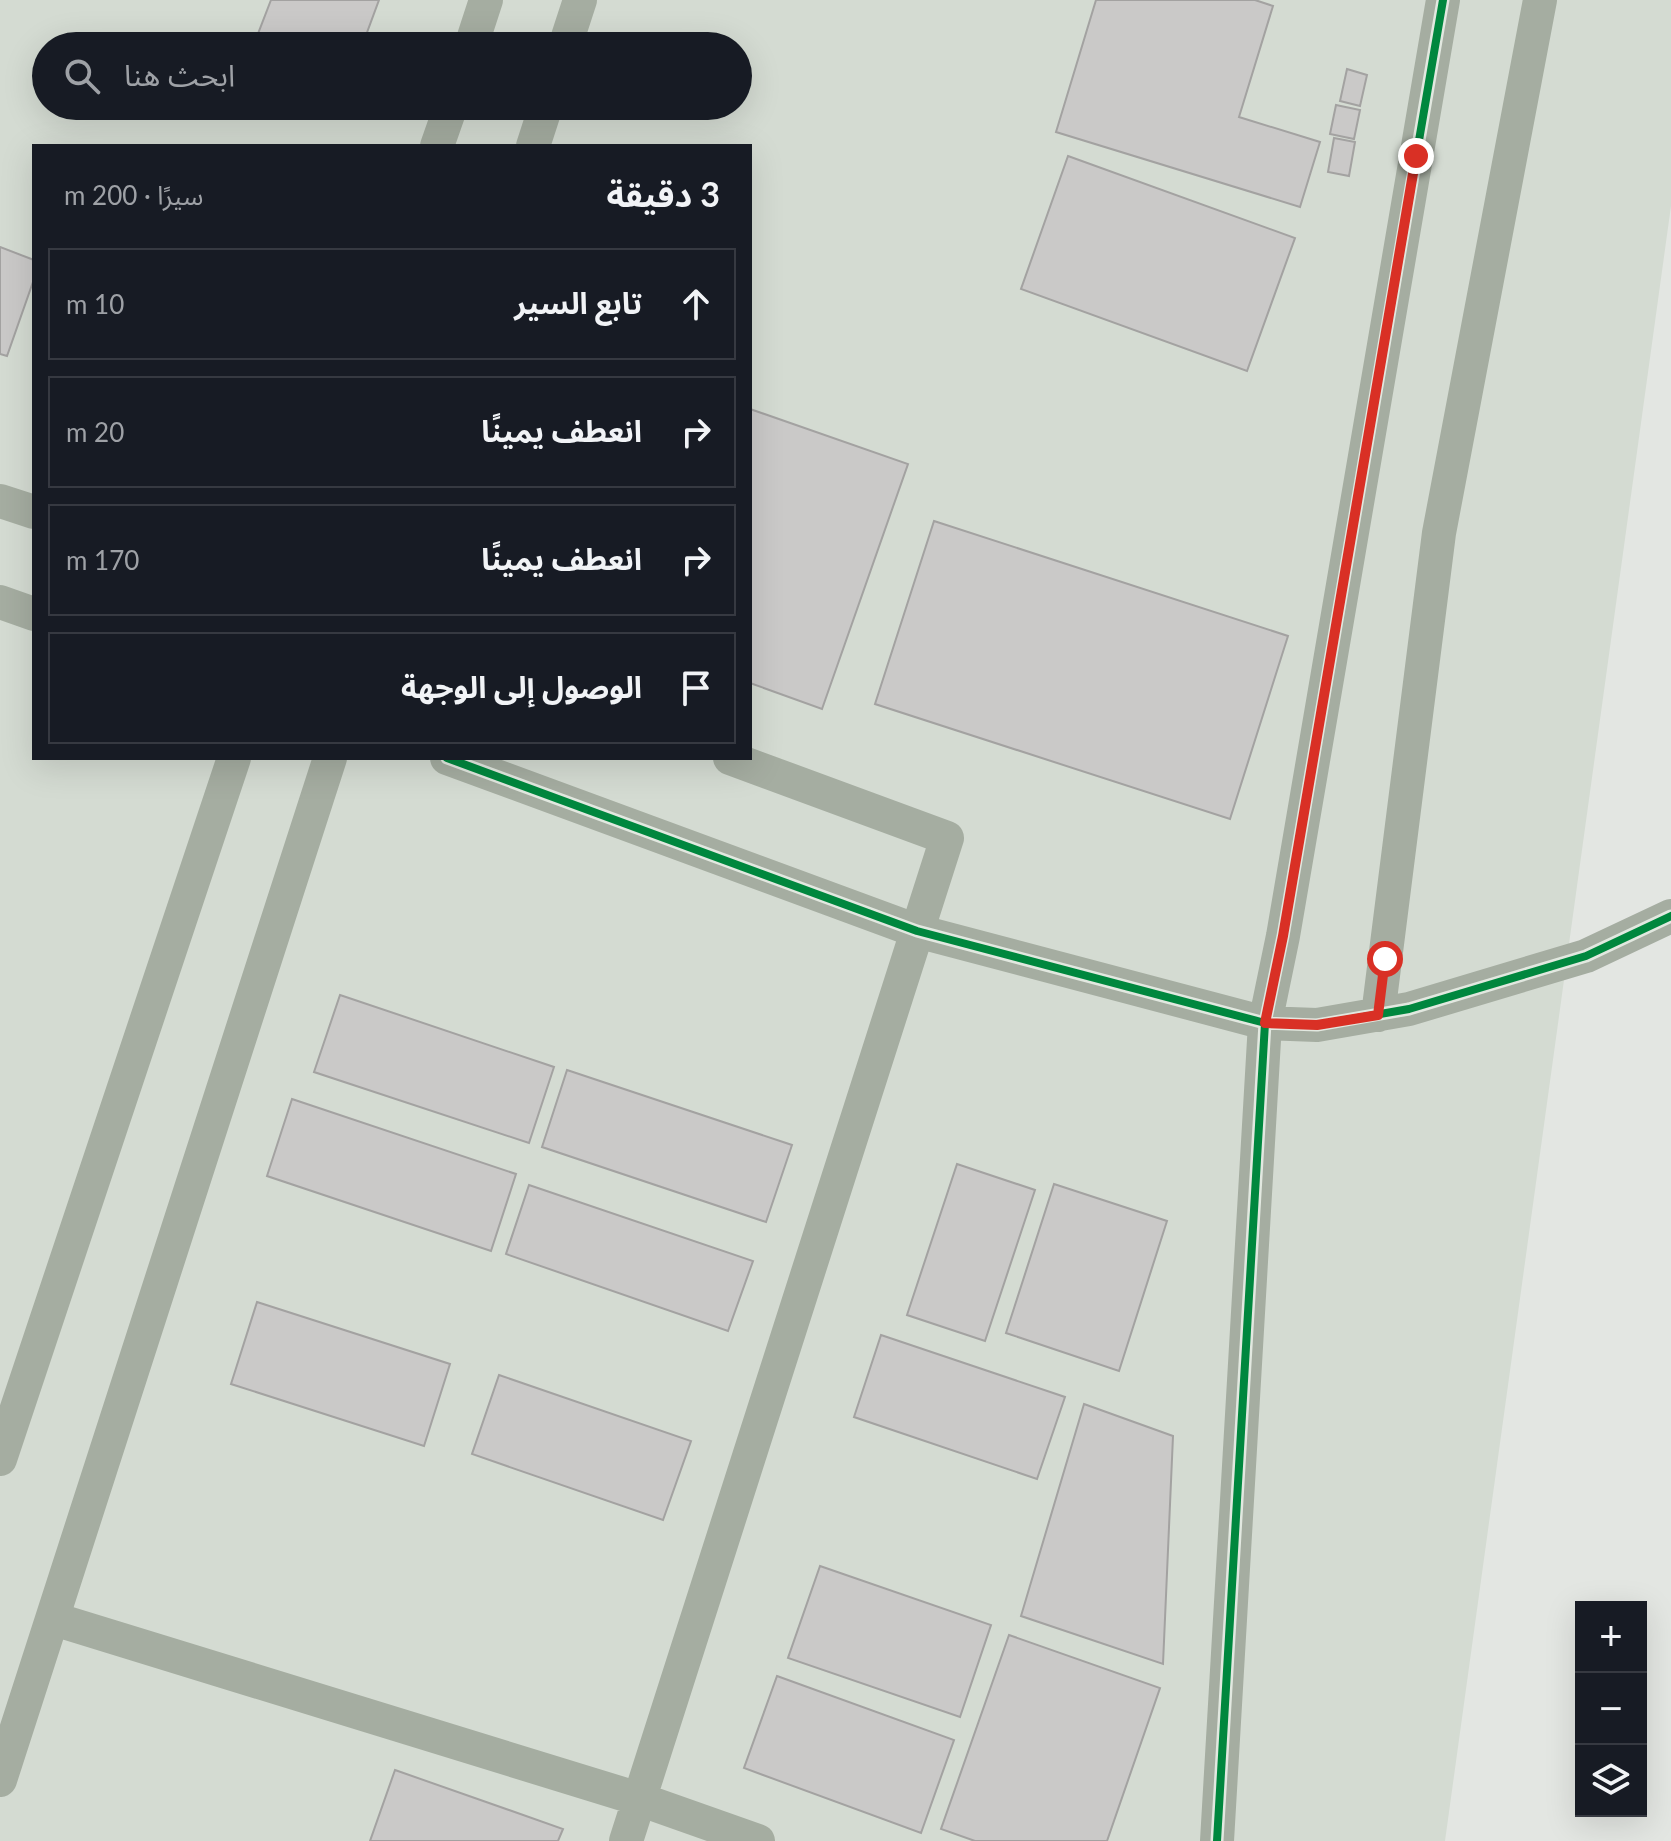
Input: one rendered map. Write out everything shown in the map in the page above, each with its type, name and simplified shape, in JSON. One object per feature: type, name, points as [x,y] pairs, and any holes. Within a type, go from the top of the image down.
[{"type":"street","points":[[476,32],[486,0]]},
{"type":"street","points":[[570,32],[580,0]]},
{"type":"street","points":[[1217,1841],[1265,1023],[1283,936],[1443,0]]},
{"type":"street","points":[[1378,1015],[1439,533],[1540,0]]},
{"type":"street","points":[[438,144],[446,120]]},
{"type":"street","points":[[534,144],[541,120]]},
{"type":"street","points":[[0,501],[32,511]]},
{"type":"street","points":[[0,602],[32,613]]},
{"type":"street","points":[[0,1459],[233,760]]},
{"type":"street","points":[[0,1780],[329,760]]},
{"type":"street","points":[[452,760],[917,931],[1265,1023],[1317,1025],[1409,1009],[1586,956],[1671,916]]},
{"type":"street","points":[[626,1841],[947,838],[735,760]]},
{"type":"street","points":[[54,1619],[639,1799],[758,1841]]},
{"type":"shaded area","points":[[0,0],[1671,0],[1671,206],[1445,1841],[0,1841]]},
{"type":"building","points":[[271,0],[379,0],[367,32],[259,32]]},
{"type":"building","points":[[1096,0],[1255,0],[1273,6],[1239,117],[1320,142],[1300,207],[1056,132]]},
{"type":"building","points":[[1347,69],[1367,75],[1360,106],[1340,101]]},
{"type":"building","points":[[1336,105],[1360,110],[1354,139],[1330,134]]},
{"type":"building","points":[[1334,138],[1355,142],[1349,176],[1328,172]]},
{"type":"building","points":[[1068,156],[1295,238],[1247,371],[1021,289]]},
{"type":"building","points":[[0,247],[32,259],[32,285],[7,356],[0,354]]},
{"type":"building","points":[[752,410],[908,464],[822,709],[752,684]]},
{"type":"building","points":[[934,521],[1288,636],[1230,819],[875,704]]},
{"type":"building","points":[[340,995],[554,1067],[529,1143],[314,1072]]},
{"type":"building","points":[[567,1070],[792,1145],[766,1222],[542,1147]]},
{"type":"building","points":[[292,1099],[516,1174],[491,1251],[267,1176]]},
{"type":"building","points":[[957,1164],[1035,1190],[985,1341],[907,1315]]},
{"type":"building","points":[[1054,1184],[1167,1221],[1119,1371],[1006,1333]]},
{"type":"building","points":[[529,1185],[753,1261],[728,1331],[506,1254]]},
{"type":"building","points":[[257,1302],[450,1364],[424,1446],[231,1384]]},
{"type":"building","points":[[881,1335],[1065,1397],[1037,1479],[854,1417]]},
{"type":"building","points":[[499,1375],[691,1441],[663,1520],[472,1454]]},
{"type":"building","points":[[1084,1404],[1173,1436],[1163,1664],[1021,1616]]},
{"type":"building","points":[[820,1566],[991,1625],[960,1717],[788,1658]]},
{"type":"building","points":[[1009,1635],[1160,1688],[1107,1841],[975,1841],[941,1829]]},
{"type":"building","points":[[777,1676],[954,1740],[921,1833],[744,1768]]},
{"type":"building","points":[[395,1770],[563,1829],[558,1841],[370,1841]]},
{"type":"cycle path","points":[[1217,1841],[1265,1023],[1283,936],[1443,0]]},
{"type":"cycle path","points":[[452,760],[917,931],[1265,1023],[1317,1025],[1409,1009],[1586,956],[1671,916]]},
{"type":"route","points":[[1385,959],[1378,1015],[1317,1025],[1265,1023],[1283,936],[1416,156]]}]
